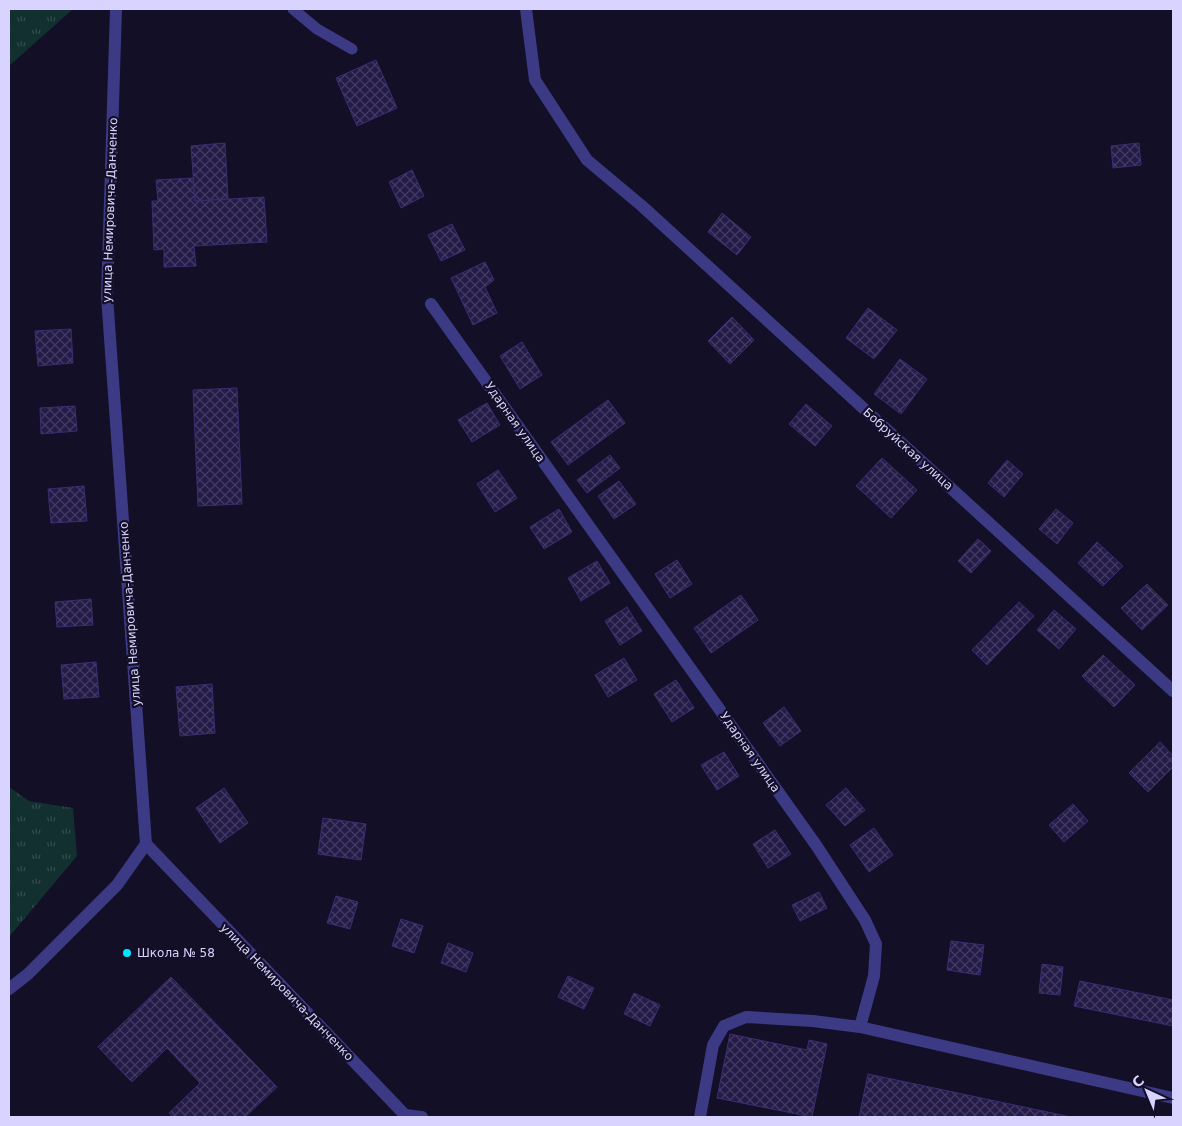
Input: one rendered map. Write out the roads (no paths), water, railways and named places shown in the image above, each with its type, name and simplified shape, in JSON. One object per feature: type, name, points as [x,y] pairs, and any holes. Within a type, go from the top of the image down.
[{"type":"street","name":"улица Немировича-Данченко","points":[[116,9],[107,296],[146,844],[404,1116]]},
{"type":"street","name":"Бобруйская улица","points":[[526,9],[535,80],[587,160],[642,206],[1173,691]]},
{"type":"street","name":"Ударная улица","points":[[431,304],[816,845],[865,920],[876,944],[874,976],[860,1027]]},
{"type":"street","points":[[9,989],[28,974],[117,885],[146,844]]},
{"type":"street","points":[[700,1117],[713,1045],[724,1026],[746,1016],[860,1027],[1173,1098]]},
{"type":"street","points":[[404,1116],[422,1117]]},
{"type":"lane","points":[[293,9],[317,29],[352,49]]},
{"type":"place","name":"Школа № 58","points":[[127,953]]}]
